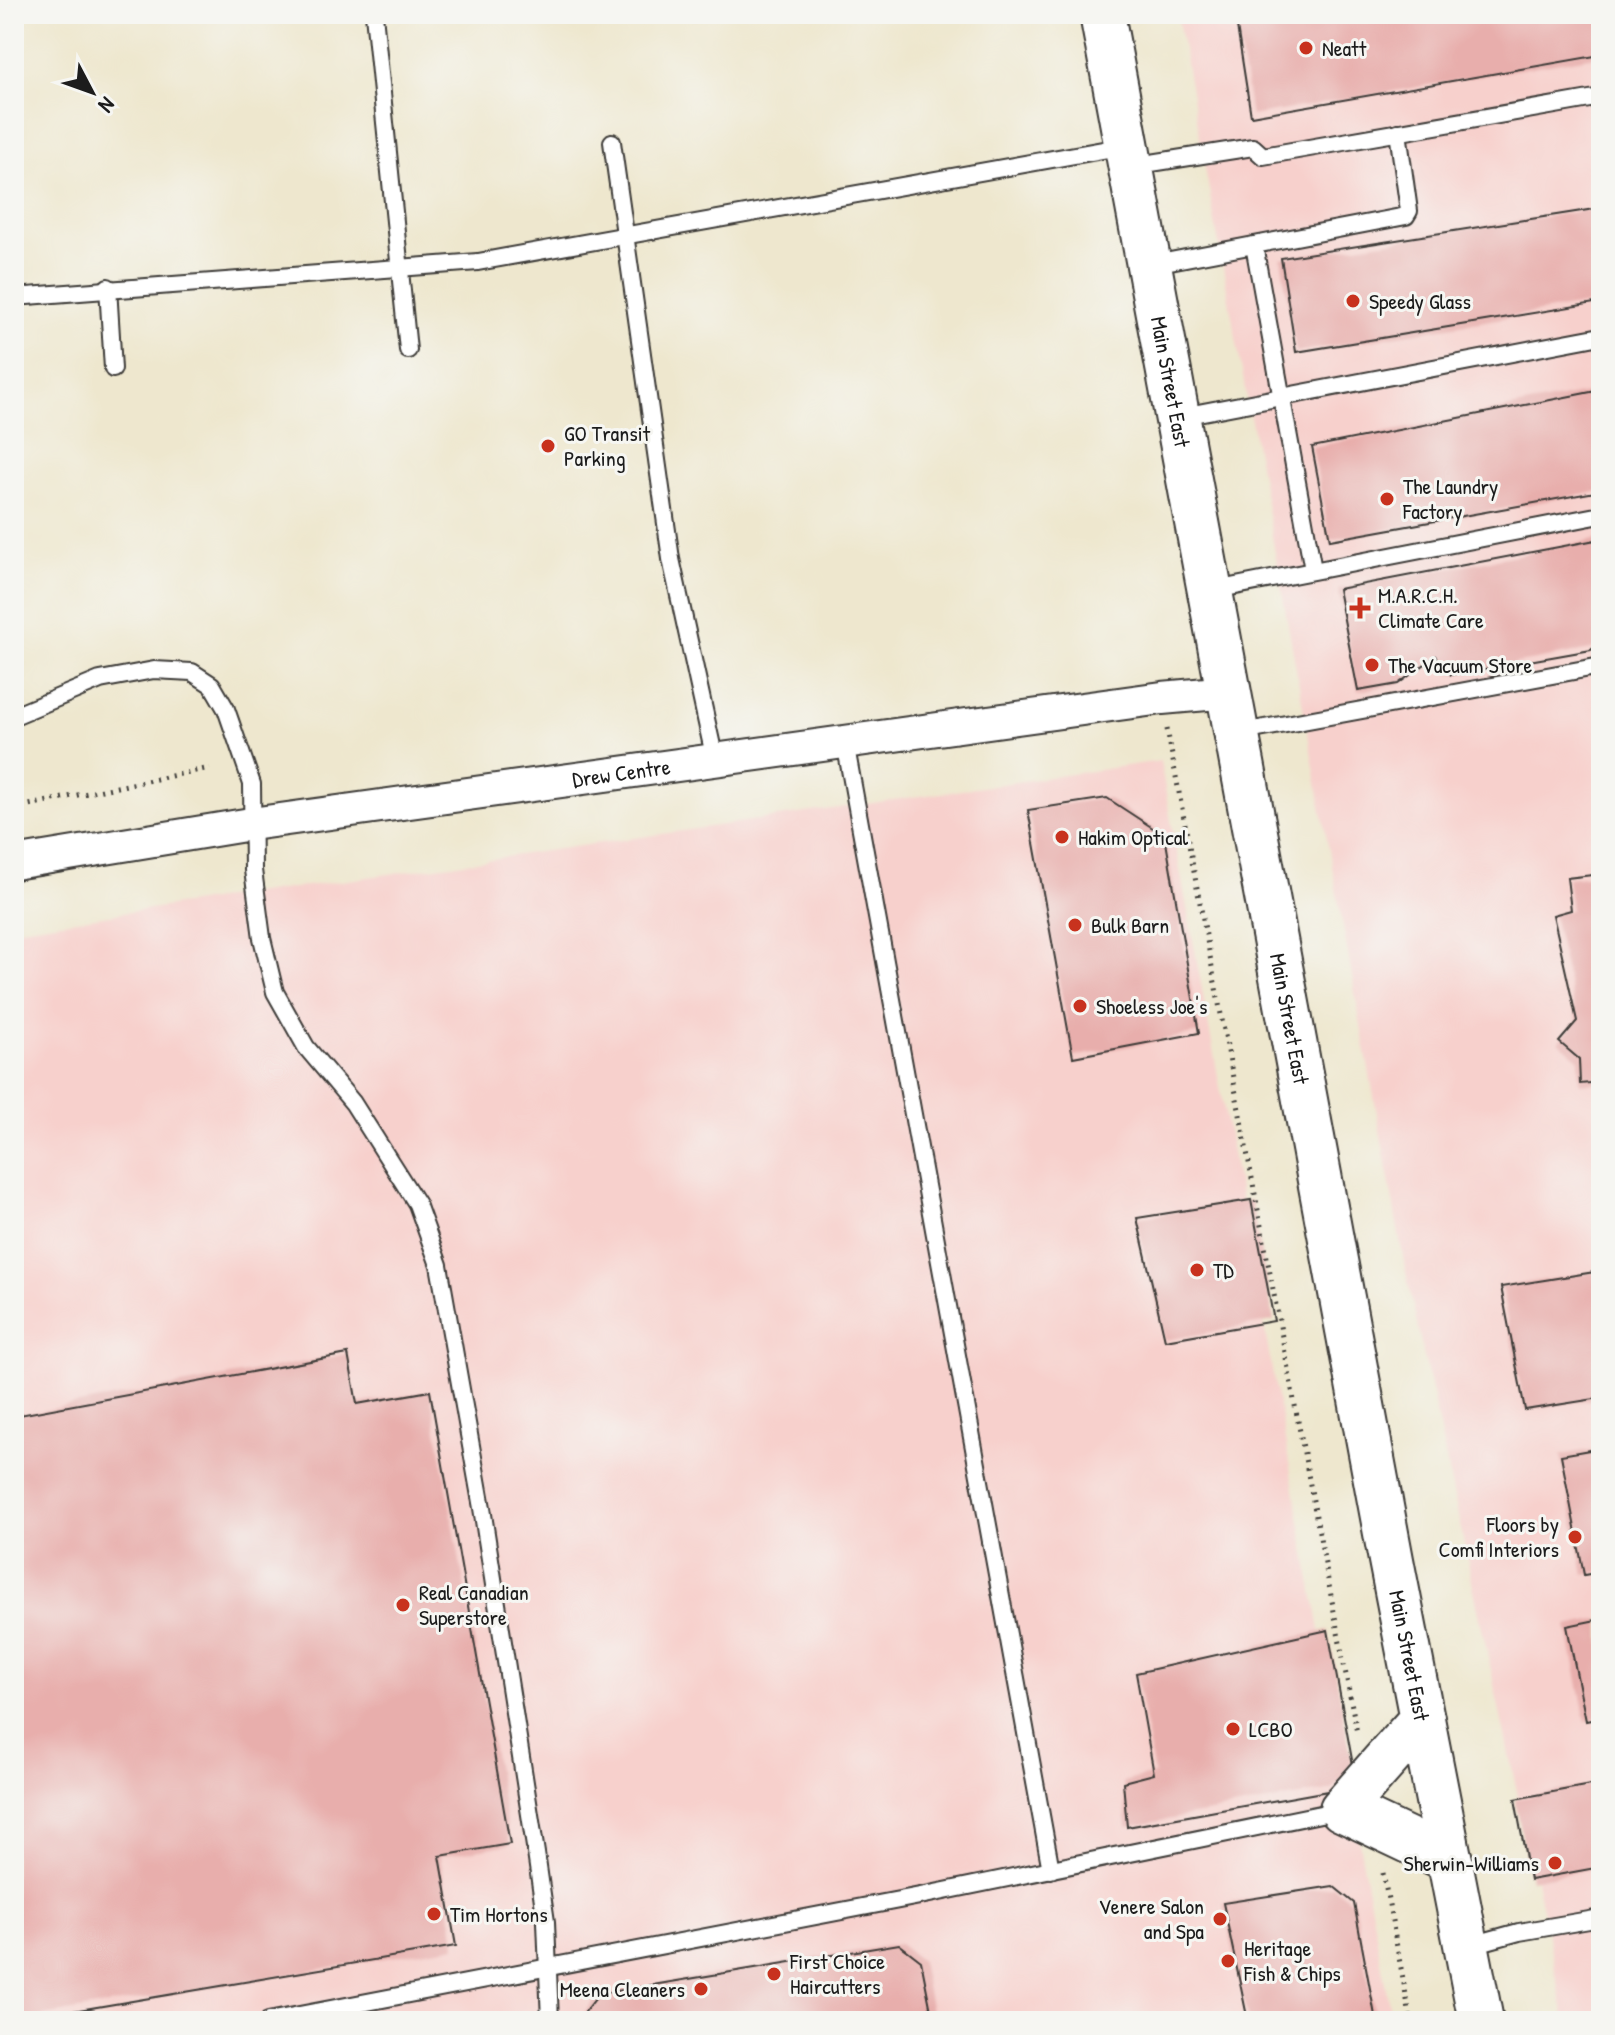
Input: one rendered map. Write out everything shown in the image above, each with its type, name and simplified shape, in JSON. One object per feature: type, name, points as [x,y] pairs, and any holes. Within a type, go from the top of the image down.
[{"type":"main road","name":"Main Street East","points":[[1102,14],[1481,2021]]},
{"type":"main road","points":[[1422,1719],[1361,1805],[1450,1860]]},
{"type":"street","name":"Drew Centre","points":[[14,863],[251,824],[1162,698],[1232,712]]},
{"type":"lane","points":[[374,14],[388,178],[401,267],[408,350]]},
{"type":"lane","points":[[14,297],[108,287],[478,262],[1128,156],[1253,147],[1263,156],[1601,97]]},
{"type":"lane","points":[[1148,266],[1406,216],[1409,211],[1398,132]]},
{"type":"lane","points":[[612,142],[671,559],[715,760]]},
{"type":"lane","points":[[1254,245],[1313,570]]},
{"type":"lane","points":[[108,287],[113,369]]},
{"type":"lane","points":[[1176,417],[1601,336]]},
{"type":"lane","points":[[1209,591],[1601,515]]},
{"type":"lane","points":[[1232,712],[1601,666]]},
{"type":"lane","points":[[14,716],[100,680],[154,670],[192,672],[212,685],[226,709],[252,784],[251,824],[262,938],[275,992],[306,1047],[353,1103],[417,1204],[439,1265],[482,1508],[546,1922],[550,2021]]},
{"type":"lane","points":[[845,742],[1051,1870]]},
{"type":"lane","points":[[268,2021],[1051,1870],[1361,1805]]},
{"type":"lane","points":[[1467,1946],[1519,1932],[1601,1918]]},
{"type":"path","points":[[1162,698],[1361,1805],[1411,2021]]},
{"type":"path","points":[[14,808],[210,768]]},
{"type":"shaded area","points":[[1177,14],[1601,14],[1601,2021],[1566,2021],[1405,1268]]},
{"type":"shaded area","points":[[1160,761],[1392,2021],[14,2021],[14,929]]},
{"type":"building","points":[[1235,14],[1601,14],[1601,55],[1251,116]]},
{"type":"building","points":[[1601,208],[1601,302],[1296,352],[1281,258]]},
{"type":"building","points":[[1601,390],[1601,491],[1330,540],[1312,447]]},
{"type":"building","points":[[1601,539],[1601,641],[1591,650],[1451,675],[1436,656],[1398,684],[1358,691],[1338,589]]},
{"type":"building","points":[[1107,798],[1165,836],[1199,1033],[1073,1057],[1028,810]]},
{"type":"building","points":[[1601,874],[1601,1082],[1580,1084],[1579,1059],[1559,1042],[1577,1021],[1553,915],[1571,910],[1567,878]]},
{"type":"building","points":[[1251,1200],[1274,1321],[1165,1340],[1137,1218]]},
{"type":"building","points":[[1601,1271],[1601,1398],[1525,1410],[1501,1287]]},
{"type":"building","points":[[348,1354],[357,1404],[430,1391],[510,1844],[440,1856],[456,1946],[14,2021],[14,1416]]},
{"type":"building","points":[[1601,1448],[1601,1572],[1584,1575],[1561,1455]]},
{"type":"building","points":[[1601,1619],[1601,1718],[1586,1721],[1567,1626]]},
{"type":"building","points":[[1328,1630],[1353,1765],[1333,1790],[1127,1827],[1123,1782],[1154,1774],[1136,1673]]},
{"type":"building","points":[[1601,1783],[1601,1867],[1530,1880],[1515,1799]]},
{"type":"building","points":[[1333,1886],[1354,1903],[1376,2021],[1248,2021],[1223,1903]]},
{"type":"building","points":[[899,1944],[921,1961],[933,2021],[578,2021],[599,1994]]},
{"type":"place","name":"Neatt","points":[[1306,48]]},
{"type":"place","name":"Speedy Glass","points":[[1353,301]]},
{"type":"place","name":"GO Transit Parking","points":[[548,446]]},
{"type":"place","name":"The Laundry Factory","points":[[1387,499]]},
{"type":"place","name":"M.A.R.C.H. Climate Care","points":[[1360,608]]},
{"type":"place","name":"The Vacuum Store","points":[[1372,665]]},
{"type":"place","name":"Hakim Optical","points":[[1062,837]]},
{"type":"place","name":"Bulk Barn","points":[[1075,925]]},
{"type":"place","name":"Shoeless Joe's","points":[[1080,1006]]},
{"type":"place","name":"TD","points":[[1197,1270]]},
{"type":"place","name":"Floors by Comfi Interiors","points":[[1575,1537]]},
{"type":"place","name":"Real Canadian Superstore","points":[[403,1605]]},
{"type":"place","name":"LCBO","points":[[1233,1729]]},
{"type":"place","name":"Sherwin-Williams","points":[[1555,1863]]},
{"type":"place","name":"Tim Hortons","points":[[434,1914]]},
{"type":"place","name":"Venere Salon and Spa","points":[[1220,1919]]},
{"type":"place","name":"Heritage Fish & Chips","points":[[1228,1961]]},
{"type":"place","name":"First Choice Haircutters","points":[[774,1974]]},
{"type":"place","name":"Meena Cleaners","points":[[701,1989]]}]
